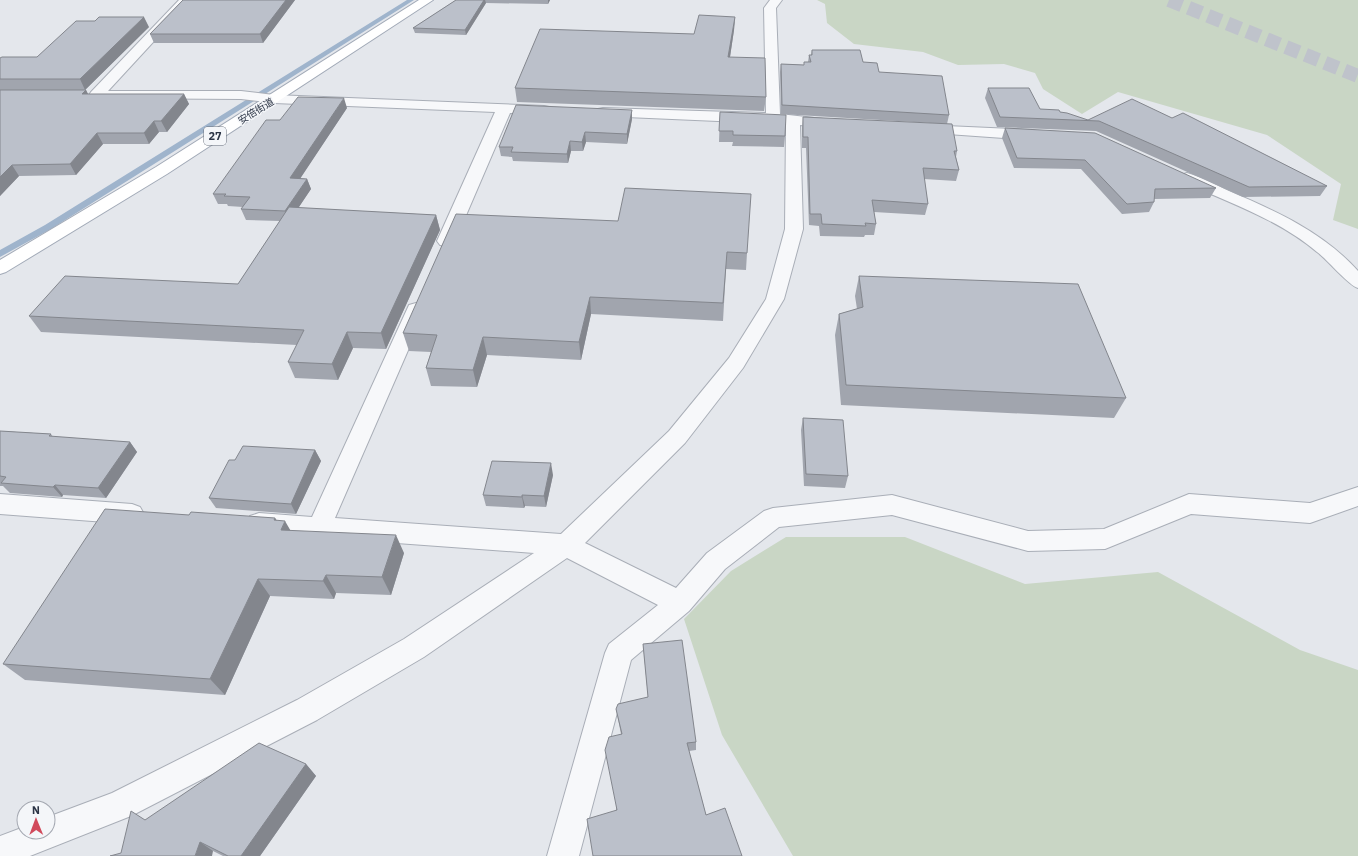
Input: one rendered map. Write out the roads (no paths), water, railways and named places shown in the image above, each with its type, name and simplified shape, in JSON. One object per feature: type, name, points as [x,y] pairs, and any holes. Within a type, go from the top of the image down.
[{"type":"main road","name":"安倍街道","points":[[0,268],[49,240],[274,100],[320,66],[427,0]]},
{"type":"street","points":[[96,95],[186,0]]},
{"type":"street","points":[[0,852],[120,804],[307,710],[414,648],[566,545],[677,437],[736,363],[774,299],[794,229],[770,8],[776,0]]},
{"type":"street","points":[[82,95],[241,95],[274,100],[560,111]]},
{"type":"street","points":[[437,260],[504,109]]},
{"type":"street","points":[[591,112],[846,124]]},
{"type":"street","points":[[908,128],[1048,136]]},
{"type":"street","points":[[1173,171],[1298,230],[1329,250],[1358,282]]},
{"type":"street","points":[[319,527],[424,289]]},
{"type":"street","points":[[563,856],[619,653],[680,603],[716,561],[773,518],[892,505],[1028,541],[1105,539],[1189,504],[1310,513],[1358,496]]},
{"type":"street","points":[[0,504],[156,515]]},
{"type":"street","points":[[234,521],[566,545],[680,603]]},
{"type":"waterway","points":[[0,254],[48,227],[411,0]]},
{"type":"tunnel","points":[[1169,0],[1358,76]]}]
